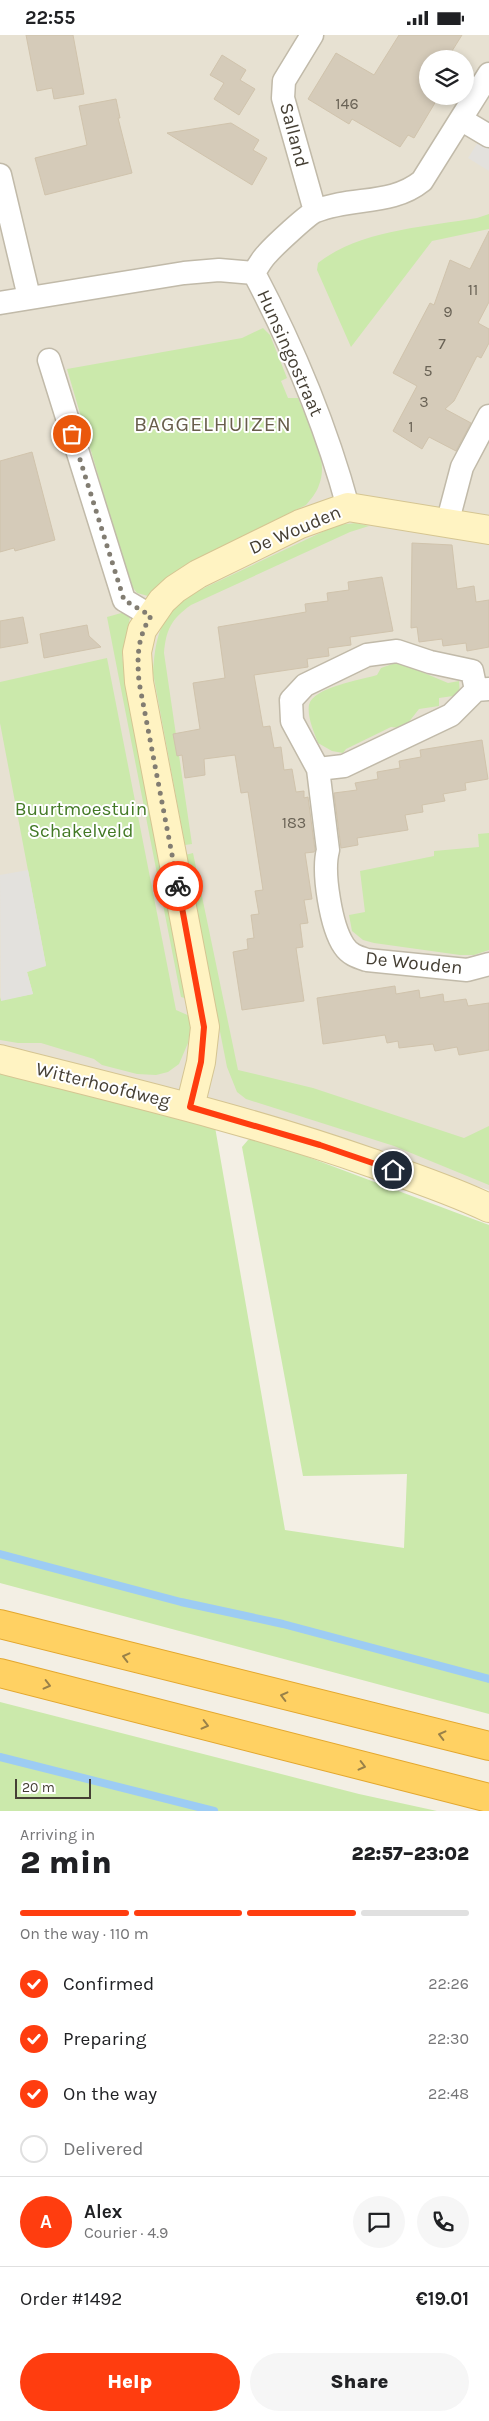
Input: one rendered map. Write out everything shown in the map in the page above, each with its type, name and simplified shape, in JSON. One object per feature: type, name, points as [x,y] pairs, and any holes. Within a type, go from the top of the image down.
[{"type":"highway","points":[[0,1624],[489,1747]]},
{"type":"highway","points":[[0,1673],[489,1798]]},
{"type":"street","name":"Salland","points":[[312,35],[284,81],[283,98],[315,211]]},
{"type":"street","points":[[254,273],[267,254],[315,211],[347,203],[409,192],[422,181],[462,120],[489,74]]},
{"type":"street","points":[[462,120],[489,136]]},
{"type":"street","points":[[0,175],[29,297]]},
{"type":"street","name":"Hunsingostraat","points":[[0,303],[184,273],[219,270],[254,273],[278,318],[305,385],[335,461],[348,507]]},
{"type":"street","points":[[49,361],[124,600],[151,616]]},
{"type":"street","points":[[447,524],[462,467],[487,423]]},
{"type":"street","name":"De Wouden","points":[[190,1107],[201,1062],[204,1027],[139,682],[137,652],[142,630],[151,616],[175,589],[198,574],[300,524],[348,507],[489,530]]},
{"type":"street","name":"De Wouden","points":[[318,769],[344,766],[452,715],[483,689],[472,671],[430,662],[397,651],[367,655],[305,685],[291,700],[292,721],[318,769],[328,850],[324,863],[335,928],[344,946],[352,955],[367,960],[467,970],[489,964]]},
{"type":"street","name":"Witterhoofdweg","points":[[0,1059],[190,1107],[320,1145],[453,1191],[489,1208]]},
{"type":"shaded area","points":[[0,35],[489,35],[489,1190],[213,1103],[0,1048]]},
{"type":"shaded area","points":[[489,125],[489,171],[468,158]]},
{"type":"shaded area","points":[[28,870],[46,966],[27,972],[33,994],[1,1001],[0,875]]},
{"type":"green space","points":[[489,214],[489,229],[432,241],[351,347],[317,270],[318,263],[353,243],[373,237],[394,231],[477,218]]},
{"type":"green space","points":[[263,328],[270,335],[287,378],[281,381],[288,398],[298,398],[320,452],[322,474],[318,488],[306,505],[185,566],[148,596],[137,593],[130,584],[67,369],[242,338]]},
{"type":"green space","points":[[356,523],[369,526],[350,532],[191,605],[174,620],[168,631],[164,653],[192,844],[185,845],[153,673],[157,641],[163,623],[168,614],[183,598],[337,525]]},
{"type":"green space","points":[[125,612],[130,617],[122,657],[188,999],[181,997],[107,617]]},
{"type":"green space","name":"Buurtmoestuin Schakelveld","points":[[107,658],[176,1010],[192,1017],[188,1043],[179,1064],[168,1072],[156,1075],[137,1074],[102,1065],[94,1059],[41,1043],[18,1043],[0,1040],[0,997],[1,1000],[33,994],[27,972],[46,965],[0,723],[0,682]]},
{"type":"green space","points":[[398,662],[448,683],[459,681],[460,695],[439,698],[439,706],[419,709],[408,723],[400,728],[391,727],[346,749],[343,753],[332,751],[318,743],[309,714],[309,705],[312,699],[319,693],[338,685],[377,675],[381,668]]},
{"type":"green space","points":[[489,833],[489,950],[474,955],[460,955],[374,943],[363,940],[352,931],[349,915],[365,912],[360,871],[434,856],[434,851],[479,847],[478,834]]},
{"type":"green space","points":[[193,853],[238,1070],[313,1088],[464,1138],[489,1126],[489,1185],[394,1146],[246,1099],[237,1092],[227,1067],[185,855]]},
{"type":"green space","points":[[0,1073],[215,1127],[285,1530],[404,1548],[407,1474],[303,1476],[242,1147],[248,1140],[260,1139],[489,1225],[489,1714],[0,1583]]},
{"type":"green space","points":[[0,1702],[359,1794],[437,1811],[0,1811]]},
{"type":"building","points":[[26,35],[73,35],[84,94],[54,99],[52,88],[37,91]]},
{"type":"building","points":[[399,35],[462,35],[453,50],[419,50],[419,105],[434,105],[414,138],[408,135],[400,147],[352,119],[349,124],[308,99],[336,53],[374,75]]},
{"type":"building","points":[[222,55],[246,70],[240,80],[255,89],[239,115],[214,99],[224,83],[210,75]]},
{"type":"building","points":[[116,99],[120,118],[118,118],[132,173],[45,195],[35,158],[87,145],[79,106]]},
{"type":"building","points":[[231,123],[259,140],[253,150],[267,158],[252,185],[167,133]]},
{"type":"building","points":[[489,231],[489,302],[478,323],[489,329],[489,343],[481,358],[477,356],[454,401],[445,409],[471,423],[456,451],[429,437],[422,449],[393,431],[417,386],[393,373],[430,303],[434,305],[450,260],[470,269]]},
{"type":"building","points":[[32,452],[55,540],[15,551],[14,548],[0,552],[0,461]]},
{"type":"building","points":[[412,543],[452,545],[457,589],[474,586],[476,602],[489,600],[489,647],[467,651],[466,643],[443,646],[442,639],[419,642],[417,627],[411,628]]},
{"type":"building","points":[[382,577],[393,631],[350,637],[351,645],[328,648],[329,656],[307,659],[308,667],[254,675],[263,727],[270,726],[274,748],[281,747],[284,770],[292,769],[296,792],[304,791],[304,798],[308,797],[315,850],[314,852],[305,853],[312,899],[304,900],[308,923],[300,924],[303,947],[296,948],[304,1001],[242,1010],[233,952],[248,949],[247,939],[254,938],[251,915],[259,914],[255,891],[263,890],[248,792],[241,793],[235,755],[204,759],[205,775],[185,778],[182,755],[177,756],[173,734],[200,729],[193,683],[225,678],[218,627],[306,612],[305,604],[328,601],[327,593],[349,590],[348,582]]},
{"type":"building","points":[[23,617],[28,643],[0,648],[0,621]]},
{"type":"building","points":[[87,625],[89,636],[101,647],[44,658],[40,634]]},
{"type":"building","points":[[482,740],[488,779],[465,783],[466,790],[443,794],[445,801],[422,805],[423,812],[405,815],[408,830],[357,838],[358,845],[341,848],[334,793],[357,790],[355,783],[378,779],[377,772],[400,768],[399,761],[421,757],[420,750]]},
{"type":"building","points":[[395,986],[396,994],[419,990],[420,998],[443,994],[444,1002],[466,999],[468,1006],[489,1003],[489,1050],[459,1055],[457,1047],[435,1051],[433,1044],[399,1048],[398,1041],[387,1043],[385,1035],[323,1044],[317,998]]},
{"type":"waterway","points":[[0,1554],[181,1602],[283,1624],[489,1679]]},
{"type":"waterway","points":[[0,1757],[214,1811]]},
{"type":"way so far","points":[[72,434],[124,600],[151,616],[142,630],[137,652],[139,682],[178,886]]},
{"type":"district","name":"BAGGELHUIZEN","points":[[213,424]]},
{"type":"route","points":[[178,886],[204,1027],[201,1062],[190,1107],[320,1145],[393,1170]]}]
